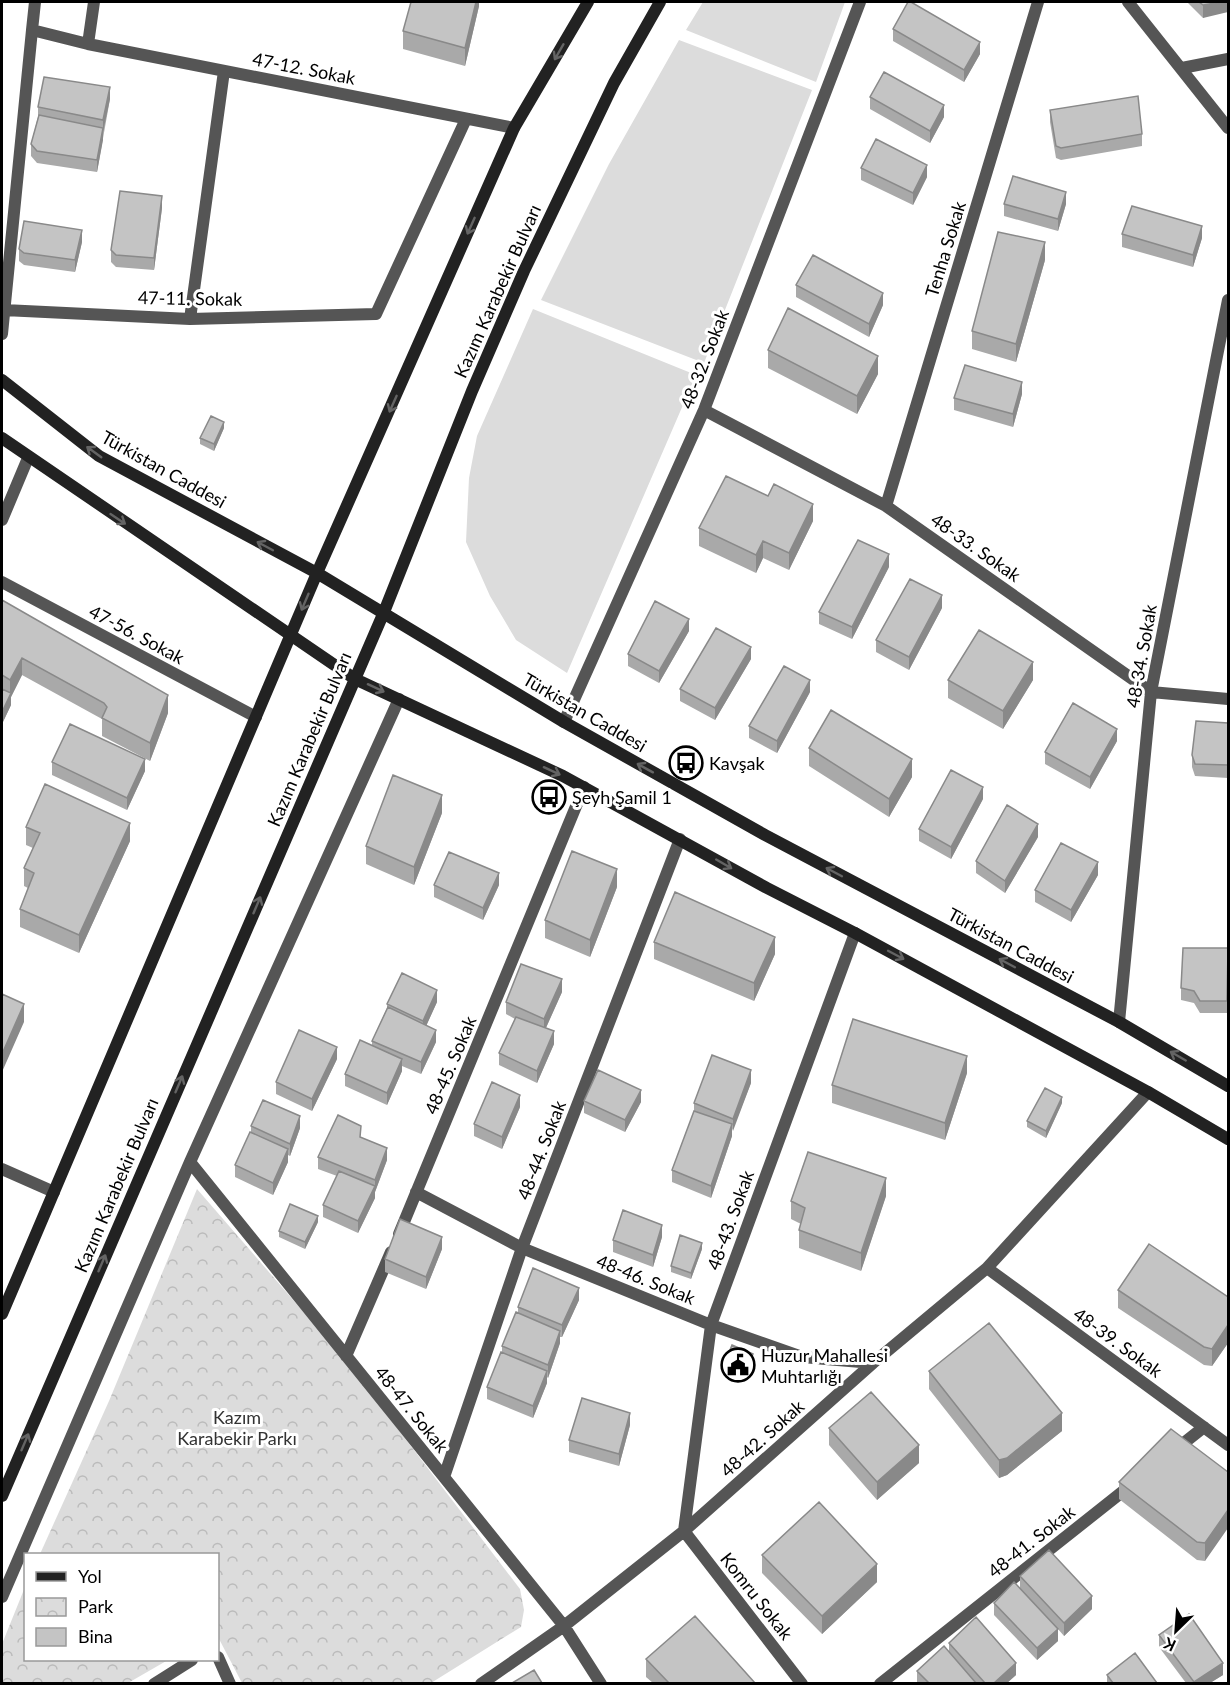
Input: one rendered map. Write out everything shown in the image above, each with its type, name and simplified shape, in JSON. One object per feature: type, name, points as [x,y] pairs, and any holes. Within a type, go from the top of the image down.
[{"type":"main road","points":[[2,1314],[317,573],[514,128],[588,2]]},
{"type":"main road","name":"Kazım Karabekir Bulvarı","points":[[2,1496],[384,612],[472,391],[524,272],[614,83],[660,2]]},
{"type":"main road","name":"Türkistan Caddesi","points":[[2,380],[99,456],[317,573],[564,722],[765,835],[1119,1022],[1228,1086]]},
{"type":"main road","points":[[2,438],[28,458],[355,679],[584,787],[766,888],[855,933],[1148,1092],[1228,1139]]},
{"type":"street","points":[[2,334],[35,2]]},
{"type":"street","points":[[88,44],[94,2]]},
{"type":"street","name":"48-32. Sokak","points":[[564,722],[704,410],[860,2]]},
{"type":"street","name":"Tenha Sokak","points":[[886,506],[1038,2]]},
{"type":"street","points":[[1128,2],[1228,128]]},
{"type":"street","name":"47-12. Sokak","points":[[32,30],[88,44],[514,128]]},
{"type":"street","points":[[1182,68],[1228,59]]},
{"type":"street","points":[[189,319],[224,71]]},
{"type":"street","name":"47-11. Sokak","points":[[4,310],[189,319],[376,314],[466,119]]},
{"type":"street","name":"48-34. Sokak","points":[[1119,1022],[1151,692],[1228,300]]},
{"type":"street","name":"48-33. Sokak","points":[[704,410],[886,506],[1151,692],[1228,699]]},
{"type":"street","points":[[2,520],[28,458]]},
{"type":"street","name":"47-56. Sokak","points":[[2,582],[256,717]]},
{"type":"street","points":[[2,1597],[190,1162],[399,699]]},
{"type":"street","name":"48-45. Sokak","points":[[346,1356],[584,787]]},
{"type":"street","name":"48-44. Sokak","points":[[444,1477],[522,1248],[680,839]]},
{"type":"street","name":"48-43. Sokak","points":[[684,1531],[711,1325],[855,933]]},
{"type":"street","name":"48-42. Sokak","points":[[481,1683],[564,1626],[684,1531],[873,1363],[987,1268],[1148,1092]]},
{"type":"street","name":"48-47. Sokak","points":[[190,1162],[564,1626],[601,1683]]},
{"type":"street","points":[[2,1169],[54,1192]]},
{"type":"street","name":"48-46. Sokak","points":[[416,1192],[522,1248],[711,1325],[802,1357],[873,1363]]},
{"type":"street","name":"48-39. Sokak","points":[[987,1268],[1228,1444]]},
{"type":"street","points":[[1167,1456],[1204,1426]]},
{"type":"street","name":"48-41. Sokak","points":[[880,1683],[1139,1478]]},
{"type":"street","name":"Komru Sokak","points":[[684,1531],[802,1683]]},
{"type":"street","points":[[219,1659],[230,1683]]},
{"type":"street","points":[[154,1683],[189,1661]]},
{"type":"green space","points":[[703,2],[845,2],[816,82],[686,30]]},
{"type":"green space","points":[[679,40],[812,90],[704,363],[541,300],[609,164]]},
{"type":"green space","points":[[533,309],[696,375],[567,673],[516,640],[490,596],[466,542],[469,478],[477,436]]},
{"type":"green space","name":"Kazım Karabekir Parkı","points":[[197,1189],[346,1361],[520,1589],[524,1610],[521,1627],[431,1683],[242,1683],[219,1639],[219,1553],[40,1553],[109,1401]]},
{"type":"green space","points":[[24,1589],[24,1661],[166,1661],[128,1683],[2,1683],[2,1644]]},
{"type":"building","points":[[411,2],[476,2],[465,48],[403,31]]},
{"type":"building","points":[[908,2],[980,42],[964,70],[893,29]]},
{"type":"building","points":[[1199,2],[1221,2],[1203,5]]},
{"type":"building","points":[[884,72],[944,105],[930,131],[870,97]]},
{"type":"building","points":[[44,77],[110,87],[103,120],[38,107]]},
{"type":"building","points":[[1138,96],[1142,134],[1061,148],[1056,146],[1050,110]]},
{"type":"building","points":[[39,115],[103,128],[97,160],[37,151],[31,144]]},
{"type":"building","points":[[876,139],[927,165],[913,193],[861,168]]},
{"type":"building","points":[[1013,176],[1066,192],[1058,219],[1004,204]]},
{"type":"building","points":[[120,191],[162,196],[154,258],[116,255],[111,250]]},
{"type":"building","points":[[1132,206],[1202,226],[1193,255],[1122,234]]},
{"type":"building","points":[[24,221],[82,230],[75,260],[24,253],[19,249]]},
{"type":"building","points":[[998,232],[1045,242],[1016,344],[972,331]]},
{"type":"building","points":[[813,255],[883,293],[869,324],[796,285]]},
{"type":"building","points":[[788,308],[878,356],[857,396],[768,350]]},
{"type":"building","points":[[965,365],[1022,382],[1013,414],[954,398]]},
{"type":"building","points":[[211,416],[224,422],[214,444],[200,438]]},
{"type":"building","points":[[726,476],[768,496],[774,484],[813,504],[789,553],[763,541],[756,555],[699,528]]},
{"type":"building","points":[[858,540],[889,554],[852,627],[819,612]]},
{"type":"building","points":[[910,579],[942,595],[909,657],[876,640]]},
{"type":"building","points":[[2,600],[168,695],[150,743],[102,718],[107,707],[104,703],[22,658],[10,680],[2,675]]},
{"type":"building","points":[[655,601],[689,619],[659,671],[628,654]]},
{"type":"building","points":[[716,628],[751,647],[715,708],[680,689]]},
{"type":"building","points":[[979,630],[1033,662],[1003,711],[948,680]]},
{"type":"building","points":[[784,666],[810,680],[777,741],[749,726]]},
{"type":"building","points":[[2,689],[11,693],[2,712]]},
{"type":"building","points":[[1073,703],[1117,729],[1090,777],[1045,752]]},
{"type":"building","points":[[831,710],[912,759],[889,799],[809,748]]},
{"type":"building","points":[[1196,721],[1228,723],[1228,765],[1195,764],[1192,755]]},
{"type":"building","points":[[70,724],[145,759],[127,798],[52,762]]},
{"type":"building","points":[[951,770],[983,787],[951,847],[919,829]]},
{"type":"building","points":[[393,775],[442,795],[414,867],[366,846]]},
{"type":"building","points":[[45,784],[130,823],[79,935],[20,909],[34,873],[24,868],[40,833],[26,827]]},
{"type":"building","points":[[1007,805],[1038,824],[1005,881],[976,861]]},
{"type":"building","points":[[1061,843],[1098,862],[1071,910],[1035,890]]},
{"type":"building","points":[[572,851],[617,869],[590,940],[545,920]]},
{"type":"building","points":[[449,852],[499,873],[483,908],[434,885]]},
{"type":"building","points":[[675,892],[775,937],[754,983],[654,942]]},
{"type":"building","points":[[1183,948],[1228,948],[1227,1001],[1200,1001],[1194,991],[1181,988]]},
{"type":"building","points":[[521,964],[562,979],[544,1019],[506,1002]]},
{"type":"building","points":[[402,973],[437,990],[423,1021],[387,1004]]},
{"type":"building","points":[[2,994],[24,1004],[2,1054]]},
{"type":"building","points":[[388,1007],[436,1030],[421,1062],[372,1041]]},
{"type":"building","points":[[516,1017],[554,1031],[537,1071],[499,1053]]},
{"type":"building","points":[[853,1019],[967,1056],[945,1123],[832,1085]]},
{"type":"building","points":[[299,1030],[337,1047],[312,1099],[276,1082]]},
{"type":"building","points":[[360,1040],[402,1059],[387,1093],[345,1074]]},
{"type":"building","points":[[712,1055],[751,1070],[733,1119],[694,1103]]},
{"type":"building","points":[[598,1070],[641,1090],[625,1120],[584,1101]]},
{"type":"building","points":[[492,1082],[520,1095],[502,1137],[474,1124]]},
{"type":"building","points":[[1045,1088],[1062,1097],[1046,1131],[1027,1121]]},
{"type":"building","points":[[263,1100],[300,1116],[290,1144],[251,1126]]},
{"type":"building","points":[[694,1111],[732,1124],[711,1186],[672,1170]]},
{"type":"building","points":[[338,1115],[361,1126],[360,1137],[387,1148],[375,1180],[318,1157]]},
{"type":"building","points":[[250,1132],[288,1149],[273,1183],[235,1165]]},
{"type":"building","points":[[808,1152],[886,1178],[861,1253],[799,1230],[805,1208],[791,1201]]},
{"type":"building","points":[[339,1171],[375,1186],[358,1221],[323,1205]]},
{"type":"building","points":[[290,1204],[318,1216],[305,1242],[279,1231]]},
{"type":"building","points":[[623,1210],[662,1225],[653,1255],[613,1240]]},
{"type":"building","points":[[400,1219],[442,1237],[426,1277],[385,1259]]},
{"type":"building","points":[[680,1235],[702,1243],[691,1273],[671,1266]]},
{"type":"building","points":[[1149,1244],[1228,1297],[1228,1325],[1212,1349],[1204,1347],[1118,1290]]},
{"type":"building","points":[[533,1268],[579,1288],[562,1325],[518,1307]]},
{"type":"building","points":[[516,1312],[560,1331],[548,1365],[502,1346]]},
{"type":"building","points":[[989,1323],[1062,1413],[1007,1458],[999,1460],[929,1371]]},
{"type":"building","name":"Huzur Mahallesi Muhtarlığı","points":[[732,1345],[753,1354],[745,1374],[724,1365]]},
{"type":"building","points":[[501,1352],[547,1371],[533,1406],[487,1387]]},
{"type":"building","points":[[871,1392],[919,1445],[877,1482],[829,1428]]},
{"type":"building","points":[[582,1398],[630,1413],[619,1454],[569,1440]]},
{"type":"building","points":[[1171,1429],[1228,1472],[1228,1510],[1205,1543],[1197,1542],[1119,1482]]},
{"type":"building","points":[[819,1502],[877,1564],[822,1616],[762,1555]]},
{"type":"building","points":[[1049,1550],[1092,1596],[1064,1623],[1020,1576]]},
{"type":"building","points":[[1014,1582],[1058,1629],[1037,1648],[994,1603]]},
{"type":"building","points":[[1189,1614],[1223,1663],[1194,1682],[1159,1635]]},
{"type":"building","points":[[695,1616],[755,1683],[669,1683],[646,1659]]},
{"type":"building","points":[[976,1617],[1016,1663],[994,1683],[985,1683],[949,1643]]},
{"type":"building","points":[[944,1646],[976,1683],[929,1683],[917,1671]]},
{"type":"building","points":[[1135,1653],[1157,1683],[1113,1683],[1107,1675]]},
{"type":"building","points":[[534,1670],[542,1683],[512,1683]]},
{"type":"place","name":"Kavşak","points":[[686,763]]},
{"type":"place","name":"Şeyh Şamil 1","points":[[549,797]]},
{"type":"place","name":"Huzur Mahallesi Muhtarlığı","points":[[738,1365]]}]
